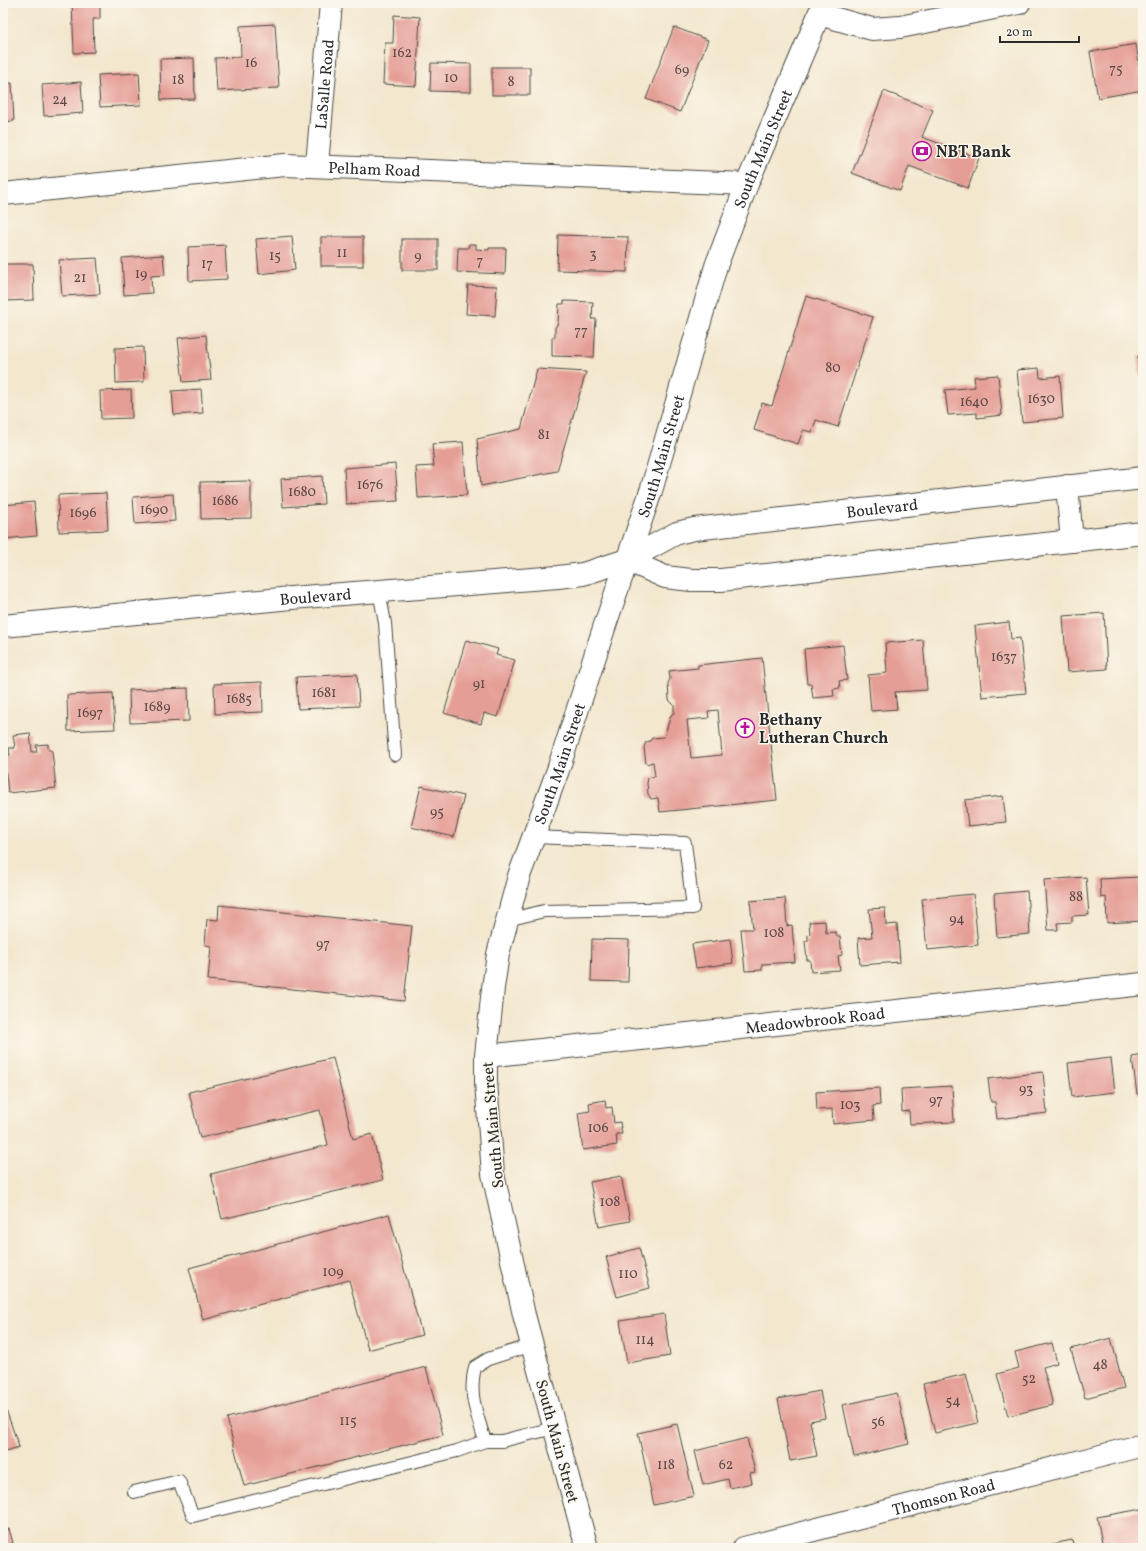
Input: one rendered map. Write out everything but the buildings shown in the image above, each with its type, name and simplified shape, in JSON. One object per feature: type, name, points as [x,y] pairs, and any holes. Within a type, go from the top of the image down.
[{"type":"main road","name":"LaSalle Road","points":[[317,165],[331,3]]},
{"type":"main road","points":[[822,9],[872,28],[900,27],[1019,3]]},
{"type":"main road","name":"South Main Street","points":[[587,1548],[532,1345],[493,1174],[486,1082],[486,1056],[498,954],[519,876],[558,770],[651,492],[716,266],[747,184],[822,9]]},
{"type":"main road","name":"Pelham Road","points":[[3,194],[285,165],[317,165],[747,184]]},
{"type":"main road","name":"Boulevard","points":[[3,626],[291,598],[583,574],[627,560],[677,533],[694,529],[1143,478]]},
{"type":"main road","points":[[1067,486],[1072,541]]},
{"type":"main road","points":[[627,560],[665,577],[691,580],[720,580],[1143,533]]},
{"type":"main road","name":"Meadowbrook Road","points":[[486,1056],[1143,984]]},
{"type":"main road","name":"Thomson Road","points":[[744,1548],[1143,1445]]},
{"type":"lane","points":[[380,591],[385,623],[395,755]]},
{"type":"lane","points":[[507,920],[544,911],[693,908],[684,843],[533,837]]},
{"type":"lane","points":[[484,1441],[473,1403],[471,1381],[475,1367],[488,1359],[532,1345]]},
{"type":"lane","points":[[134,1492],[178,1481],[193,1516],[457,1451],[484,1441],[502,1441],[554,1428]]},
{"type":"place","name":"NBT Bank","points":[[922,151]]},
{"type":"place","name":"Bethany Lutheran Church","points":[[745,728]]}]
